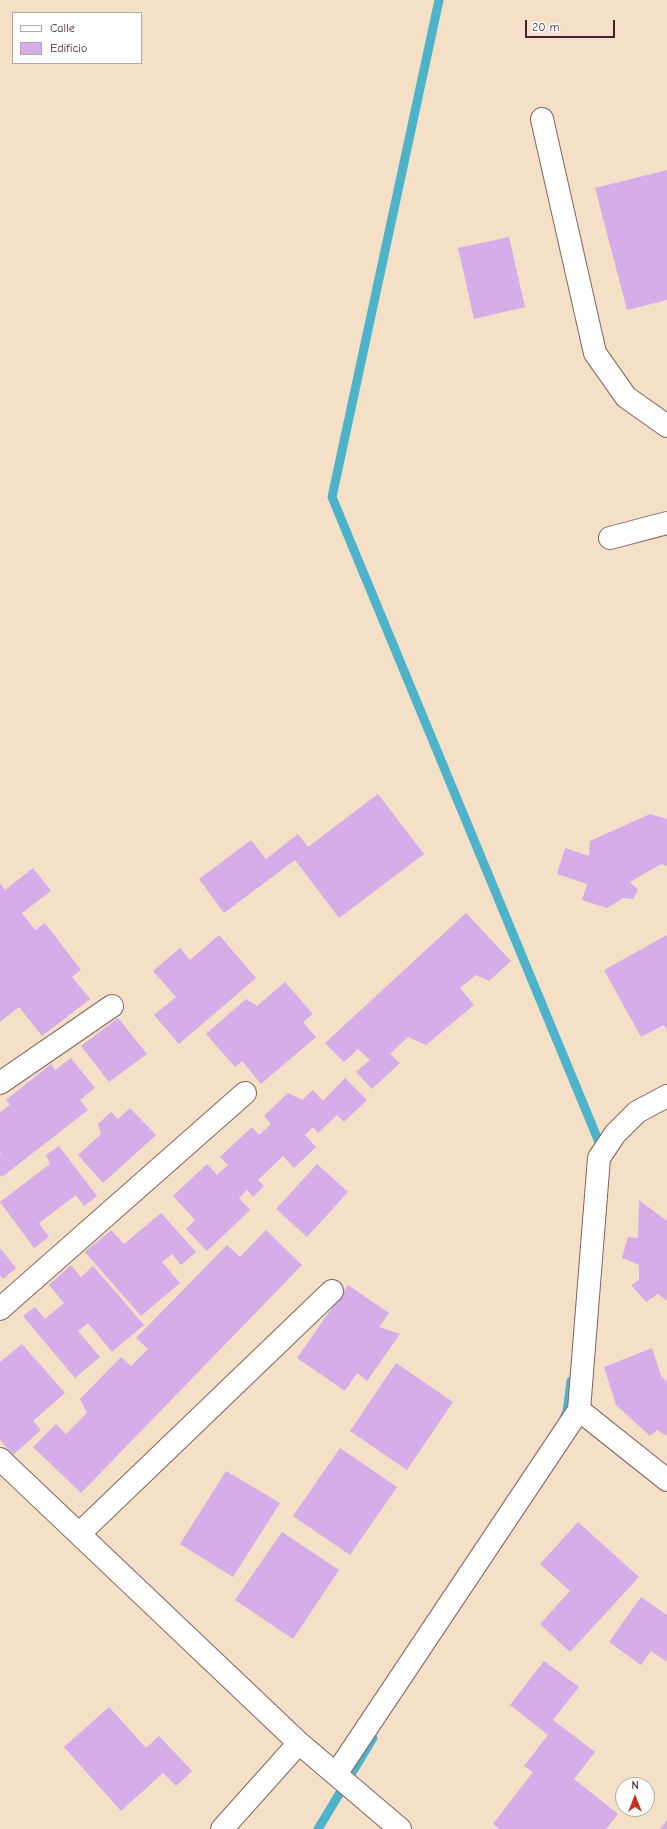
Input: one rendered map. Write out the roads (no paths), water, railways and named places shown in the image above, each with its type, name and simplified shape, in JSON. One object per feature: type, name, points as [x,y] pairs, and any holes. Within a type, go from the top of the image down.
[{"type":"street","points":[[542,119],[595,353],[626,397],[667,426]]},
{"type":"street","points":[[610,538],[667,523]]},
{"type":"street","points":[[0,1083],[112,1006]]},
{"type":"street","points":[[0,1309],[245,1093]]},
{"type":"street","points":[[336,1775],[579,1410],[598,1158],[615,1134],[637,1112],[667,1096]]},
{"type":"street","points":[[79,1534],[332,1291]]},
{"type":"street","points":[[579,1410],[667,1480]]},
{"type":"street","points":[[0,1459],[299,1744],[400,1829]]},
{"type":"street","points":[[222,1829],[299,1744]]},
{"type":"waterway","points":[[439,0],[332,497],[599,1142],[598,1150]]},
{"type":"waterway","points":[[564,1418],[567,1412],[571,1381]]},
{"type":"waterway","points":[[318,1829],[373,1738]]}]
